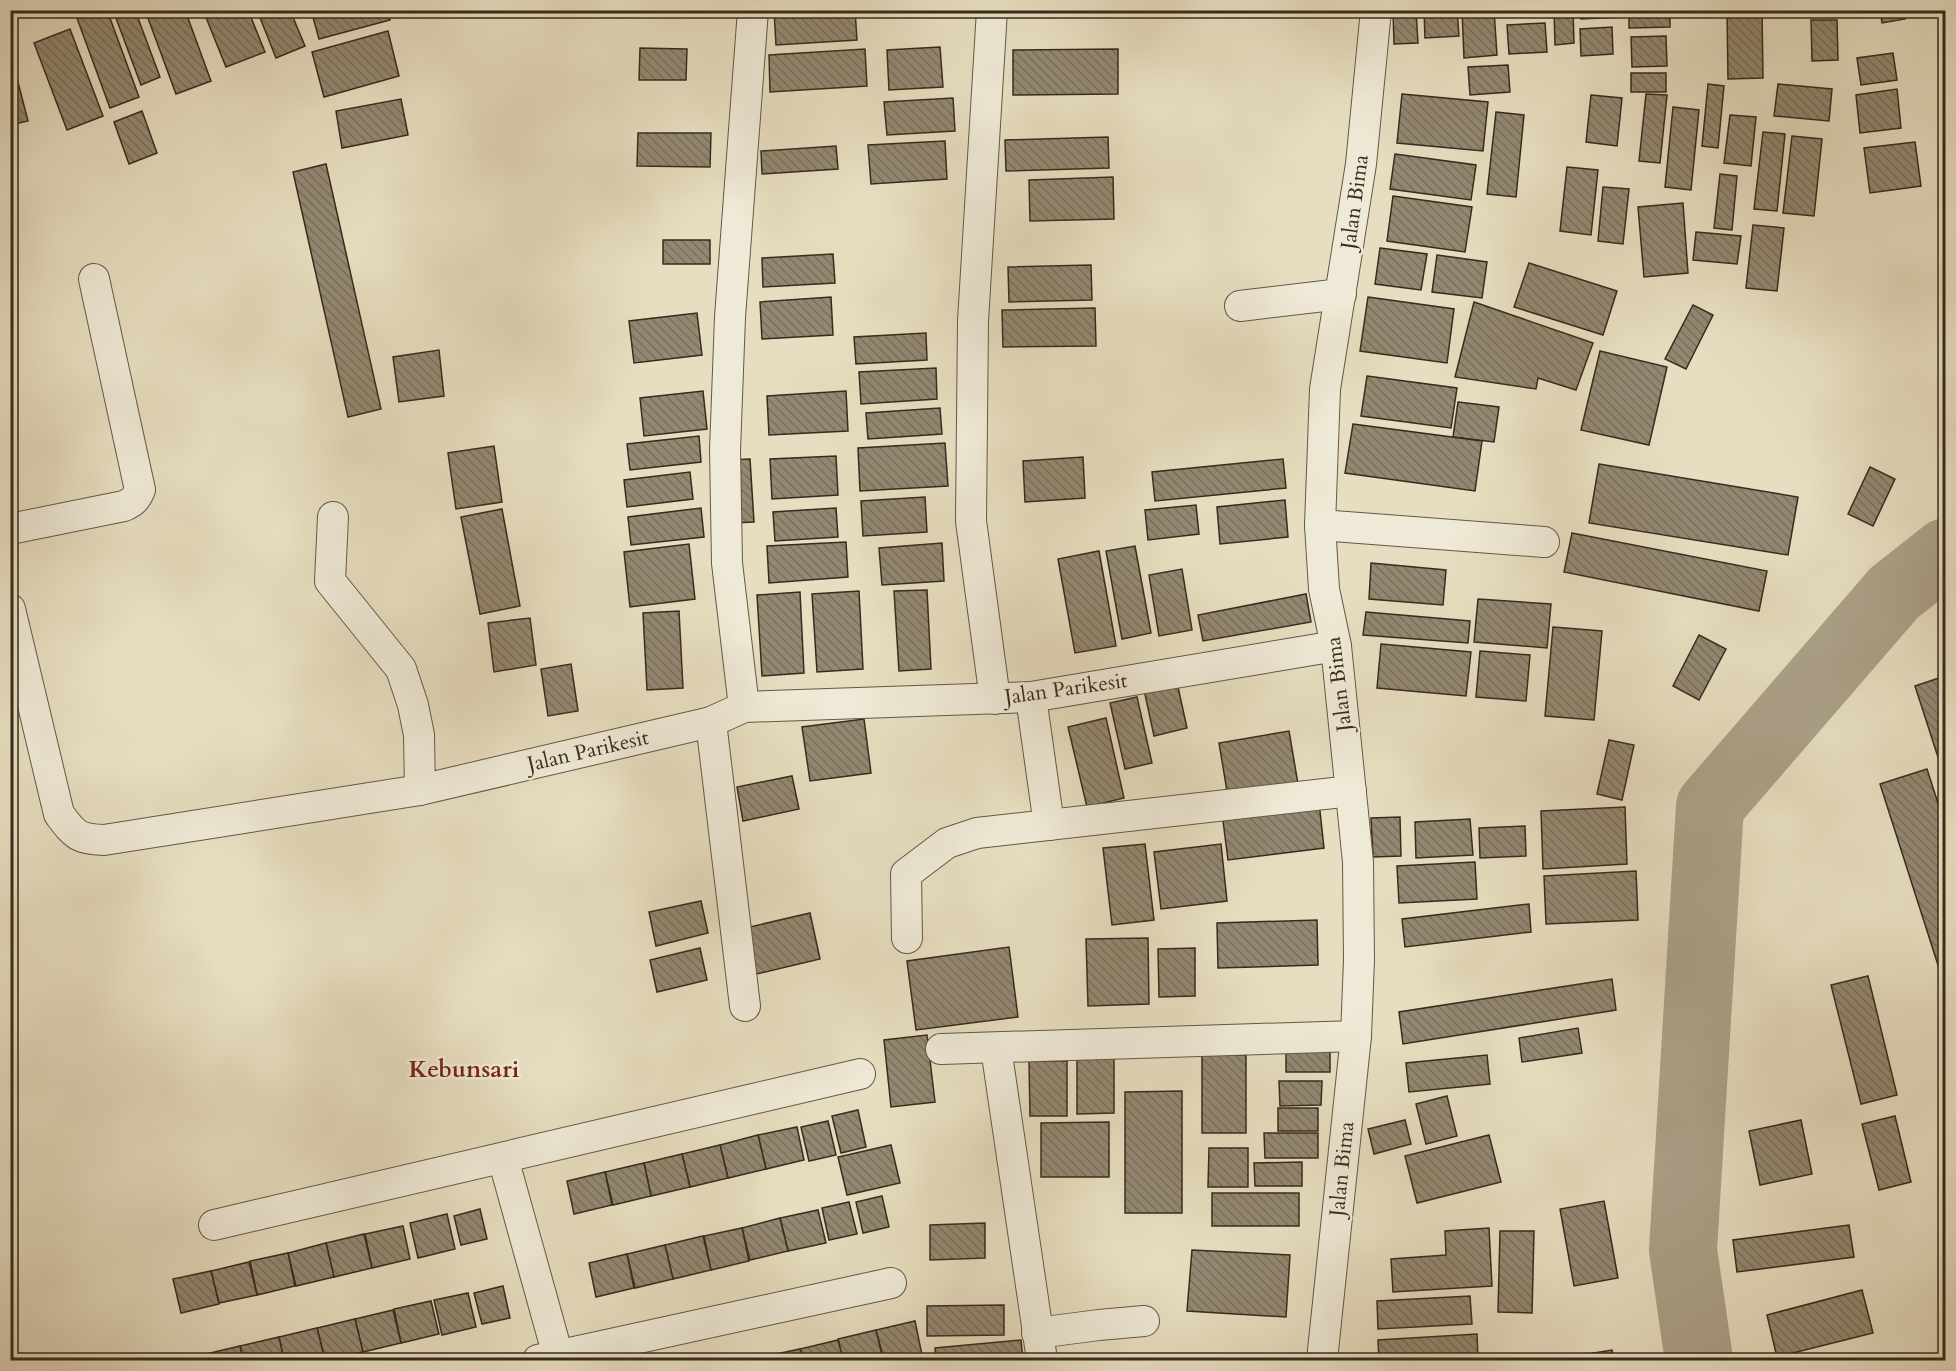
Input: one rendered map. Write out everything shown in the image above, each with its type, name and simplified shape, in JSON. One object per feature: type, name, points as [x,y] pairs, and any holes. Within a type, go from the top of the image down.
[{"type":"street","points":[[744,706],[727,563],[725,450],[730,317],[753,10]]},
{"type":"street","points":[[992,10],[973,321],[971,521],[995,699]]},
{"type":"street","name":"Jalan Bima","points":[[1322,1360],[1356,1036],[1359,960],[1358,862],[1336,646],[1324,589],[1320,525],[1326,389],[1361,164],[1376,10]]},
{"type":"street","points":[[10,529],[124,506],[136,498],[140,490],[94,279]]},
{"type":"street","points":[[1240,306],[1341,294]]},
{"type":"street","points":[[333,517],[330,581],[401,669],[413,705],[419,735],[420,790]]},
{"type":"street","points":[[1320,525],[1544,542]]},
{"type":"street","name":"Jalan Parikesit","points":[[10,609],[59,814],[71,830],[84,840],[104,840],[420,790],[711,722],[744,706],[1031,697],[1336,646]]},
{"type":"street","points":[[1031,697],[1049,825]]},
{"type":"street","points":[[711,722],[745,1005]]},
{"type":"street","points":[[907,938],[906,874],[947,843],[977,832],[1351,791]]},
{"type":"street","points":[[941,1049],[1356,1036]]},
{"type":"street","points":[[996,1048],[1040,1347],[1099,1324],[1144,1321]]},
{"type":"street","points":[[214,1225],[860,1074]]},
{"type":"street","points":[[503,1158],[548,1358],[628,1351],[891,1283]]},
{"type":"building","points":[[74,10],[107,10],[139,97],[110,108]]},
{"type":"building","points":[[113,10],[135,10],[160,77],[141,85]]},
{"type":"building","points":[[145,10],[185,10],[211,81],[176,94]]},
{"type":"building","points":[[203,10],[248,10],[265,52],[226,67]]},
{"type":"building","points":[[257,10],[290,10],[305,46],[276,58]]},
{"type":"building","points":[[311,10],[388,10],[390,20],[319,39]]},
{"type":"building","points":[[855,10],[857,40],[776,45],[774,11]]},
{"type":"building","points":[[873,10],[908,10],[873,13]]},
{"type":"building","points":[[1393,10],[1416,10],[1418,43],[1394,44]]},
{"type":"building","points":[[1424,10],[1457,10],[1459,36],[1425,38]]},
{"type":"building","points":[[1462,10],[1494,10],[1497,55],[1464,58]]},
{"type":"building","points":[[1511,10],[1537,10],[1537,13],[1511,15]]},
{"type":"building","points":[[1554,10],[1573,10],[1574,43],[1555,45]]},
{"type":"building","points":[[1581,10],[1621,10],[1621,17],[1581,19]]},
{"type":"building","points":[[1629,10],[1670,10],[1670,27],[1629,28]]},
{"type":"building","points":[[1727,10],[1762,10],[1763,78],[1728,79]]},
{"type":"building","points":[[1776,10],[1802,10],[1802,12],[1777,17]]},
{"type":"building","points":[[1880,10],[1903,10],[1905,19],[1882,23]]},
{"type":"building","points":[[1811,20],[1837,20],[1838,60],[1812,61]]},
{"type":"building","points":[[1545,23],[1547,52],[1509,54],[1507,25]]},
{"type":"building","points":[[1612,27],[1613,54],[1581,56],[1580,29]]},
{"type":"building","points":[[70,29],[103,116],[67,130],[34,43]]},
{"type":"building","points":[[388,31],[399,76],[324,97],[312,52]]},
{"type":"building","points":[[1666,36],[1667,66],[1632,67],[1631,37]]},
{"type":"building","points":[[940,47],[943,87],[889,90],[887,50]]},
{"type":"building","points":[[640,48],[687,49],[686,80],[639,80]]},
{"type":"building","points":[[865,49],[867,86],[770,92],[769,55]]},
{"type":"building","points":[[1118,49],[1118,94],[1013,95],[1013,50]]},
{"type":"building","points":[[10,51],[28,121],[10,125]]},
{"type":"building","points":[[1893,53],[1897,80],[1861,85],[1857,58]]},
{"type":"building","points":[[1508,65],[1510,92],[1470,95],[1468,67]]},
{"type":"building","points":[[1631,73],[1666,73],[1666,92],[1631,92]]},
{"type":"building","points":[[1708,84],[1724,86],[1718,148],[1702,146]]},
{"type":"building","points":[[1778,84],[1832,89],[1829,121],[1774,116]]},
{"type":"building","points":[[1897,89],[1901,128],[1860,133],[1856,95]]},
{"type":"building","points":[[1402,94],[1488,102],[1483,151],[1397,143]]},
{"type":"building","points":[[1646,94],[1667,95],[1660,163],[1639,161]]},
{"type":"building","points":[[1591,95],[1622,98],[1617,146],[1586,142]]},
{"type":"building","points":[[953,98],[955,131],[887,135],[884,102]]},
{"type":"building","points":[[401,99],[408,135],[342,148],[336,111]]},
{"type":"building","points":[[1673,107],[1699,110],[1691,190],[1665,187]]},
{"type":"building","points":[[142,111],[157,153],[129,164],[114,122]]},
{"type":"building","points":[[1496,112],[1524,115],[1516,197],[1487,194]]},
{"type":"building","points":[[1730,115],[1756,117],[1751,166],[1724,163]]},
{"type":"building","points":[[1763,132],[1785,134],[1777,211],[1754,209]]},
{"type":"building","points":[[638,133],[711,133],[710,167],[637,166]]},
{"type":"building","points":[[1792,136],[1822,139],[1814,216],[1783,213]]},
{"type":"building","points":[[1108,137],[1109,168],[1006,171],[1005,140]]},
{"type":"building","points":[[945,141],[947,179],[871,184],[868,145]]},
{"type":"building","points":[[1915,142],[1921,186],[1870,193],[1864,148]]},
{"type":"building","points":[[836,146],[838,169],[762,174],[761,151]]},
{"type":"building","points":[[1395,154],[1476,165],[1471,200],[1390,189]]},
{"type":"building","points":[[326,164],[381,409],[348,417],[293,172]]},
{"type":"building","points":[[1567,167],[1598,170],[1591,235],[1560,231]]},
{"type":"building","points":[[1720,174],[1737,176],[1732,230],[1714,228]]},
{"type":"building","points":[[1113,177],[1114,219],[1030,221],[1029,180]]},
{"type":"building","points":[[1603,187],[1629,189],[1623,244],[1598,241]]},
{"type":"building","points":[[1393,196],[1472,207],[1465,252],[1387,241]]},
{"type":"building","points":[[1683,203],[1688,273],[1644,277],[1638,207]]},
{"type":"building","points":[[1753,225],[1784,228],[1777,291],[1746,288]]},
{"type":"building","points":[[1696,232],[1741,236],[1737,264],[1693,260]]},
{"type":"building","points":[[663,240],[710,240],[710,264],[663,264]]},
{"type":"building","points":[[1380,248],[1427,254],[1421,290],[1375,284]]},
{"type":"building","points":[[833,254],[835,283],[763,287],[762,258]]},
{"type":"building","points":[[1437,255],[1487,262],[1482,298],[1432,292]]},
{"type":"building","points":[[1529,263],[1617,291],[1603,335],[1514,307]]},
{"type":"building","points":[[1091,265],[1092,300],[1009,302],[1008,267]]},
{"type":"building","points":[[831,297],[833,335],[762,339],[760,302]]},
{"type":"building","points":[[1368,297],[1454,309],[1447,363],[1360,351]]},
{"type":"building","points":[[1474,302],[1593,343],[1576,390],[1538,378],[1536,389],[1455,377]]},
{"type":"building","points":[[1693,305],[1713,315],[1686,369],[1665,359]]},
{"type":"building","points":[[1095,308],[1096,346],[1003,347],[1002,310]]},
{"type":"building","points":[[697,313],[702,355],[634,363],[629,321]]},
{"type":"building","points":[[926,333],[927,360],[856,364],[854,337]]},
{"type":"building","points":[[439,350],[444,396],[399,402],[393,357]]},
{"type":"building","points":[[1600,351],[1667,367],[1649,445],[1581,430]]},
{"type":"building","points":[[936,368],[937,399],[861,404],[859,372]]},
{"type":"building","points":[[1367,376],[1457,388],[1451,428],[1361,416]]},
{"type":"building","points":[[703,391],[707,429],[644,436],[640,398]]},
{"type":"building","points":[[846,391],[848,431],[769,435],[767,396]]},
{"type":"building","points":[[1458,402],[1499,407],[1494,442],[1453,437]]},
{"type":"building","points":[[940,408],[942,434],[868,439],[866,413]]},
{"type":"building","points":[[1353,424],[1482,441],[1475,491],[1345,473]]},
{"type":"building","points":[[699,436],[701,462],[630,470],[627,444]]},
{"type":"building","points":[[945,443],[948,486],[860,491],[858,448]]},
{"type":"building","points":[[494,446],[502,502],[456,509],[448,453]]},
{"type":"building","points":[[836,456],[838,495],[772,499],[770,459]]},
{"type":"building","points":[[1083,457],[1085,498],[1025,502],[1023,461]]},
{"type":"building","points":[[750,459],[754,522],[732,523],[729,460]]},
{"type":"building","points":[[1283,459],[1286,488],[1155,501],[1152,472]]},
{"type":"building","points":[[1599,464],[1798,497],[1788,555],[1589,523]]},
{"type":"building","points":[[1870,467],[1895,479],[1873,526],[1848,514]]},
{"type":"building","points":[[690,472],[693,499],[627,507],[624,480]]},
{"type":"building","points":[[925,497],[927,532],[863,536],[861,501]]},
{"type":"building","points":[[1285,500],[1288,537],[1220,544],[1217,507]]},
{"type":"building","points":[[1196,505],[1199,534],[1148,540],[1145,510]]},
{"type":"building","points":[[701,508],[704,537],[631,545],[628,517]]},
{"type":"building","points":[[836,508],[838,537],[775,541],[773,512]]},
{"type":"building","points":[[502,509],[520,606],[480,614],[461,517]]},
{"type":"building","points":[[1572,533],[1767,571],[1759,611],[1564,572]]},
{"type":"building","points":[[846,542],[848,577],[769,583],[767,546]]},
{"type":"building","points":[[942,543],[944,581],[882,585],[879,548]]},
{"type":"building","points":[[689,544],[695,599],[630,607],[624,552]]},
{"type":"building","points":[[1135,546],[1151,633],[1122,639],[1106,551]]},
{"type":"building","points":[[1099,551],[1116,646],[1075,653],[1058,559]]},
{"type":"building","points":[[1371,563],[1446,570],[1443,605],[1369,599]]},
{"type":"building","points":[[1182,569],[1192,630],[1159,636],[1149,575]]},
{"type":"building","points":[[927,590],[931,669],[899,671],[894,591]]},
{"type":"building","points":[[859,591],[863,669],[817,672],[812,594]]},
{"type":"building","points":[[800,592],[804,673],[762,676],[757,595]]},
{"type":"building","points":[[1306,594],[1311,622],[1203,641],[1198,615]]},
{"type":"building","points":[[1478,599],[1551,604],[1547,648],[1474,642]]},
{"type":"building","points":[[679,611],[683,688],[647,690],[643,613]]},
{"type":"building","points":[[1366,612],[1470,621],[1468,643],[1363,635]]},
{"type":"building","points":[[530,618],[536,665],[494,672],[488,623]]},
{"type":"building","points":[[1553,627],[1602,631],[1594,720],[1545,716]]},
{"type":"building","points":[[1699,635],[1726,649],[1699,700],[1673,686]]},
{"type":"building","points":[[1381,644],[1471,652],[1466,696],[1377,688]]},
{"type":"building","points":[[1480,651],[1530,655],[1526,701],[1476,697]]},
{"type":"building","points":[[571,664],[578,711],[548,716],[541,669]]},
{"type":"building","points":[[1945,676],[1946,678],[1946,782],[1915,686]]},
{"type":"building","points":[[1176,678],[1187,728],[1154,736],[1143,685]]},
{"type":"building","points":[[1137,697],[1152,763],[1125,769],[1110,703]]},
{"type":"building","points":[[1106,718],[1124,798],[1087,807],[1068,727]]},
{"type":"building","points":[[864,719],[871,773],[810,781],[802,727]]},
{"type":"building","points":[[1289,731],[1298,784],[1228,797],[1219,743]]},
{"type":"building","points":[[1609,740],[1634,745],[1622,800],[1597,794]]},
{"type":"building","points":[[1927,769],[1946,828],[1946,990],[1880,784]]},
{"type":"building","points":[[792,776],[799,809],[743,821],[737,787]]},
{"type":"building","points":[[1319,802],[1324,848],[1228,860],[1222,813]]},
{"type":"building","points":[[1625,807],[1627,864],[1543,869],[1541,811]]},
{"type":"building","points":[[1400,817],[1401,856],[1373,857],[1371,818]]},
{"type":"building","points":[[1470,819],[1473,855],[1416,858],[1415,822]]},
{"type":"building","points":[[1525,826],[1526,856],[1480,858],[1479,828]]},
{"type":"building","points":[[1145,844],[1154,920],[1112,925],[1103,848]]},
{"type":"building","points":[[1221,844],[1227,901],[1161,909],[1154,852]]},
{"type":"building","points":[[1475,862],[1477,899],[1399,903],[1397,866]]},
{"type":"building","points":[[1636,871],[1638,920],[1546,924],[1544,876]]},
{"type":"building","points":[[701,901],[708,933],[656,946],[649,912]]},
{"type":"building","points":[[1529,904],[1531,932],[1405,947],[1402,919]]},
{"type":"building","points":[[810,913],[820,959],[752,975],[741,929]]},
{"type":"building","points":[[1317,920],[1318,965],[1218,968],[1217,923]]},
{"type":"building","points":[[1148,938],[1149,1004],[1088,1006],[1086,939]]},
{"type":"building","points":[[1009,947],[1018,1017],[916,1030],[907,961]]},
{"type":"building","points":[[700,948],[707,980],[657,992],[650,960]]},
{"type":"building","points":[[1195,948],[1195,996],[1159,997],[1158,949]]},
{"type":"building","points":[[1868,976],[1897,1095],[1861,1104],[1831,985]]},
{"type":"building","points":[[1612,979],[1616,1010],[1403,1044],[1399,1012]]},
{"type":"building","points":[[1578,1028],[1582,1053],[1522,1062],[1519,1038]]},
{"type":"building","points":[[927,1035],[935,1102],[891,1107],[884,1040]]},
{"type":"building","points":[[1286,1046],[1330,1046],[1330,1072],[1286,1072]]},
{"type":"building","points":[[1114,1054],[1114,1113],[1077,1114],[1077,1055]]},
{"type":"building","points":[[1202,1055],[1246,1055],[1246,1133],[1202,1133]]},
{"type":"building","points":[[1487,1055],[1490,1084],[1409,1092],[1406,1063]]},
{"type":"building","points":[[1029,1061],[1067,1061],[1067,1116],[1030,1116]]},
{"type":"building","points":[[1279,1081],[1322,1081],[1321,1105],[1280,1106]]},
{"type":"building","points":[[1182,1091],[1182,1213],[1125,1213],[1125,1092]]},
{"type":"building","points":[[1447,1096],[1457,1136],[1426,1144],[1416,1104]]},
{"type":"building","points":[[1278,1108],[1318,1108],[1318,1131],[1278,1131]]},
{"type":"building","points":[[858,1110],[866,1147],[841,1153],[832,1116]]},
{"type":"building","points":[[1895,1116],[1911,1182],[1879,1190],[1862,1124]]},
{"type":"building","points":[[1405,1120],[1411,1144],[1374,1154],[1368,1129]]},
{"type":"building","points":[[1801,1120],[1812,1174],[1760,1185],[1749,1131]]},
{"type":"building","points":[[828,1121],[836,1155],[809,1161],[801,1127]]},
{"type":"building","points":[[1109,1122],[1109,1177],[1041,1177],[1041,1123]]},
{"type":"building","points":[[797,1127],[804,1160],[766,1169],[758,1135]]},
{"type":"building","points":[[1264,1133],[1318,1133],[1318,1158],[1265,1158]]},
{"type":"building","points":[[758,1135],[766,1169],[728,1178],[720,1145]]},
{"type":"building","points":[[1489,1135],[1501,1182],[1417,1203],[1405,1156]]},
{"type":"building","points":[[720,1145],[728,1178],[690,1187],[682,1154]]},
{"type":"building","points":[[891,1145],[900,1183],[847,1195],[838,1157]]},
{"type":"building","points":[[1209,1148],[1248,1148],[1248,1187],[1208,1187]]},
{"type":"building","points":[[682,1154],[690,1187],[651,1196],[644,1163]]},
{"type":"building","points":[[1302,1162],[1302,1186],[1255,1186],[1254,1163]]},
{"type":"building","points":[[644,1163],[651,1196],[613,1205],[605,1172]]},
{"type":"building","points":[[605,1172],[612,1205],[574,1214],[567,1181]]},
{"type":"building","points":[[1212,1193],[1299,1193],[1299,1226],[1212,1226]]},
{"type":"building","points":[[882,1196],[889,1227],[863,1233],[856,1202]]},
{"type":"building","points":[[1604,1201],[1618,1278],[1574,1286],[1560,1209]]},
{"type":"building","points":[[849,1202],[857,1234],[829,1240],[822,1208]]},
{"type":"building","points":[[480,1209],[487,1239],[461,1245],[454,1216]]},
{"type":"building","points":[[818,1210],[826,1243],[788,1251],[780,1218]]},
{"type":"building","points":[[447,1214],[455,1249],[418,1258],[410,1223]]},
{"type":"building","points":[[780,1218],[788,1251],[750,1260],[742,1228]]},
{"type":"building","points":[[985,1223],[985,1258],[930,1260],[930,1225]]},
{"type":"building","points":[[1849,1225],[1854,1257],[1737,1272],[1733,1240]]},
{"type":"building","points":[[403,1226],[410,1259],[372,1268],[365,1234]]},
{"type":"building","points":[[742,1228],[749,1261],[711,1270],[704,1236]]},
{"type":"building","points":[[1489,1228],[1492,1286],[1393,1292],[1391,1259],[1446,1255],[1445,1231]]},
{"type":"building","points":[[1500,1231],[1534,1231],[1532,1313],[1498,1312]]},
{"type":"building","points":[[364,1234],[372,1268],[334,1277],[326,1243]]},
{"type":"building","points":[[703,1236],[711,1270],[673,1279],[665,1245]]},
{"type":"building","points":[[326,1243],[334,1277],[296,1286],[288,1253]]},
{"type":"building","points":[[665,1245],[673,1279],[635,1288],[627,1254]]},
{"type":"building","points":[[1192,1250],[1290,1255],[1286,1317],[1187,1311]]},
{"type":"building","points":[[288,1253],[295,1286],[257,1295],[250,1261]]},
{"type":"building","points":[[627,1254],[634,1288],[596,1297],[589,1263]]},
{"type":"building","points":[[249,1262],[257,1295],[219,1303],[211,1271]]},
{"type":"building","points":[[211,1271],[219,1304],[181,1313],[173,1279]]},
{"type":"building","points":[[503,1286],[510,1318],[482,1324],[474,1293]]},
{"type":"building","points":[[1862,1290],[1873,1333],[1777,1357],[1767,1315]]},
{"type":"building","points":[[468,1293],[476,1327],[442,1335],[434,1300]]},
{"type":"building","points":[[1470,1296],[1472,1324],[1378,1329],[1377,1301]]},
{"type":"building","points":[[431,1301],[439,1334],[401,1343],[394,1309]]},
{"type":"building","points":[[1004,1305],[1004,1335],[927,1336],[927,1306]]},
{"type":"building","points":[[393,1310],[401,1343],[363,1352],[355,1319]]},
{"type":"building","points":[[355,1319],[363,1352],[325,1360],[317,1328]]},
{"type":"building","points":[[915,1321],[922,1355],[898,1360],[884,1360],[876,1330]]},
{"type":"building","points":[[317,1328],[325,1360],[284,1360],[279,1337]]},
{"type":"building","points":[[876,1330],[883,1360],[843,1360],[838,1339]]},
{"type":"building","points":[[1946,1330],[1946,1357],[1939,1332]]},
{"type":"building","points":[[1477,1334],[1478,1360],[1379,1360],[1378,1340]]},
{"type":"building","points":[[279,1337],[284,1360],[244,1360],[240,1346]]},
{"type":"building","points":[[838,1340],[843,1360],[803,1360],[800,1349]]},
{"type":"building","points":[[1021,1340],[1023,1360],[936,1360],[935,1348]]},
{"type":"building","points":[[240,1346],[243,1360],[204,1360],[202,1355]]},
{"type":"building","points":[[800,1349],[803,1360],[763,1360],[762,1357]]},
{"type":"building","points":[[1612,1350],[1614,1360],[1550,1360]]},
{"type":"waterway","points":[[1699,1360],[1683,1250],[1710,806],[1894,593],[1946,552]]},
{"type":"district","name":"Kebunsari","points":[[464,1069]]}]
